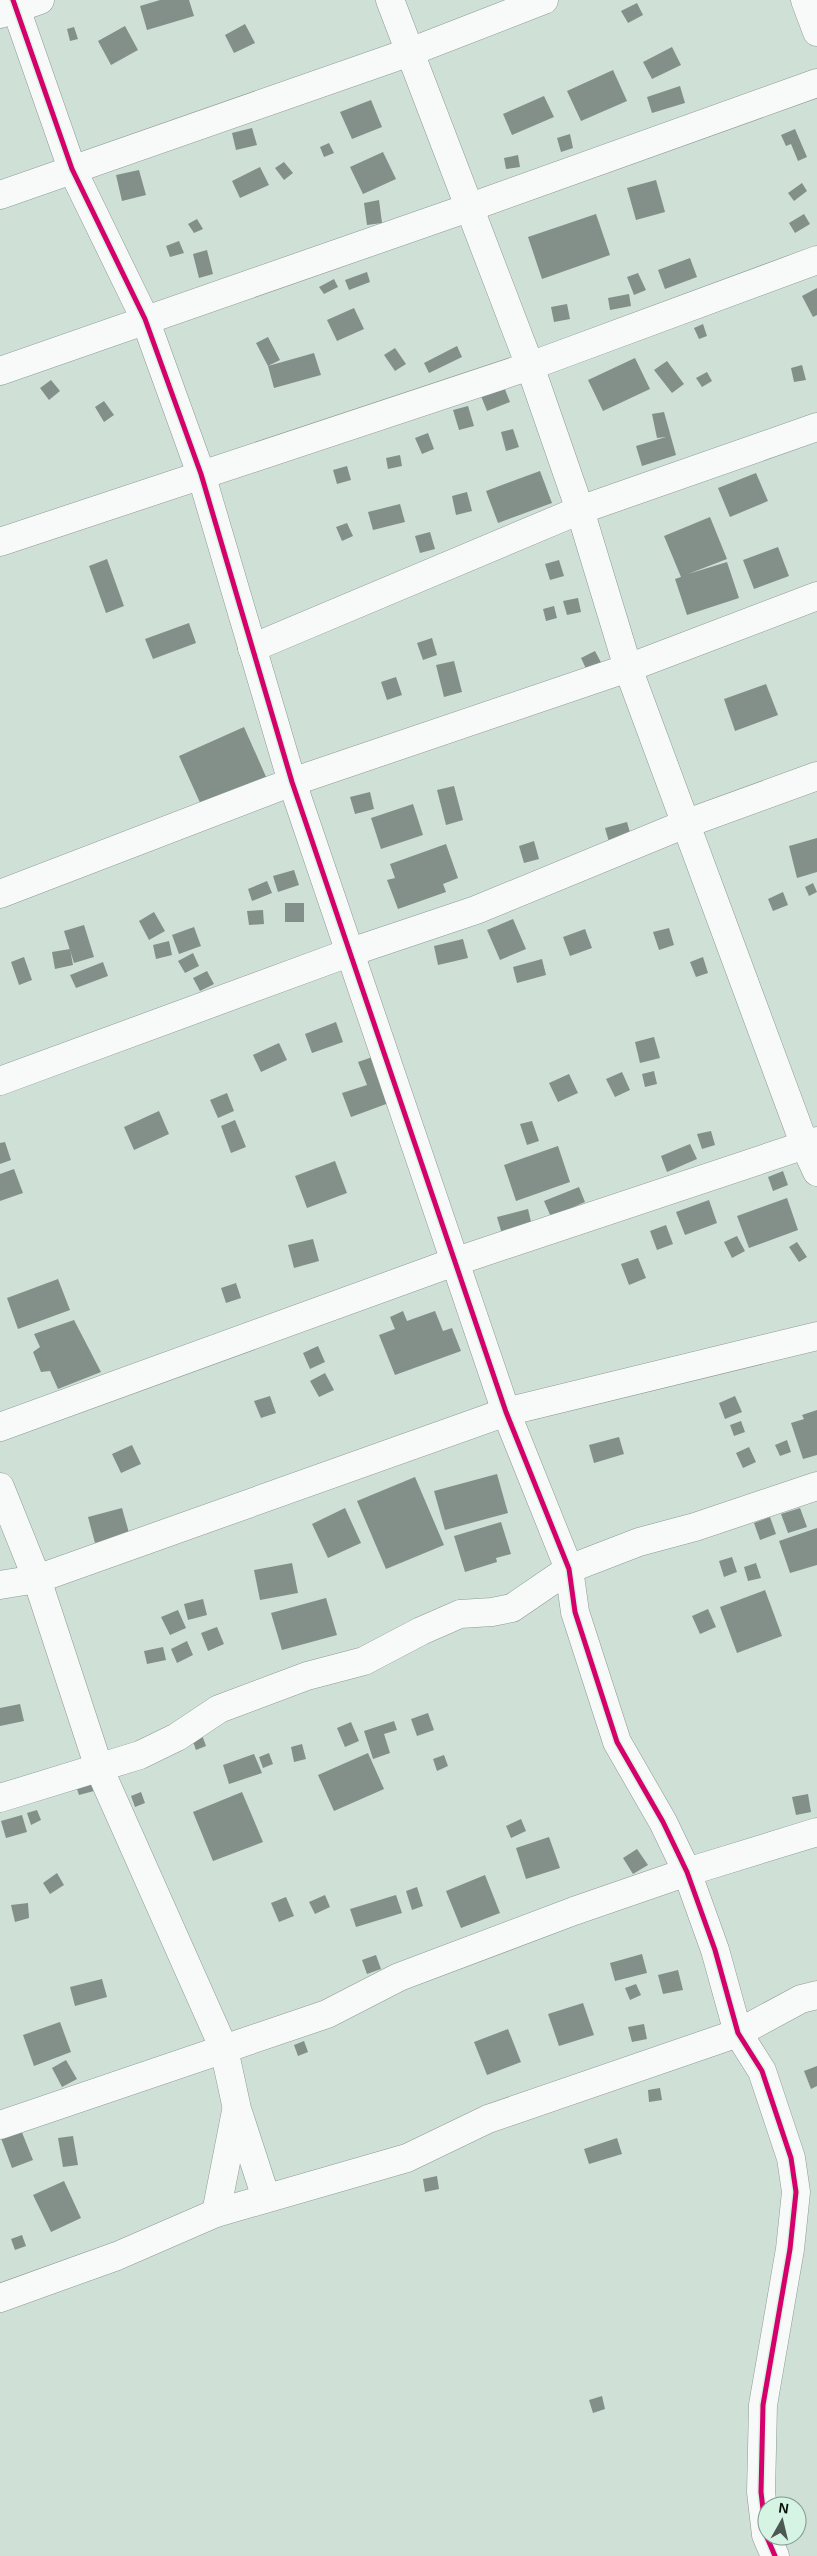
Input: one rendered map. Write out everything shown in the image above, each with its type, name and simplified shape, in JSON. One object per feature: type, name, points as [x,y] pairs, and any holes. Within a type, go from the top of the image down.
[{"type":"street","points":[[40,0],[9,7],[72,169],[145,319],[201,474],[292,782],[506,1412],[569,1569],[575,1612],[617,1742],[662,1822],[687,1872],[715,1950],[738,2033],[762,2071],[791,2158],[806,2188],[785,2283],[763,2405],[761,2492],[766,2535],[775,2556]]},
{"type":"street","points":[[390,0],[530,366],[580,510],[628,668],[685,824],[811,1143],[817,1172]]},
{"type":"street","points":[[0,195],[410,52],[544,0]]},
{"type":"street","points":[[805,0],[817,32]]},
{"type":"street","points":[[0,371],[468,208],[817,83]]},
{"type":"street","points":[[0,542],[530,366],[817,260]]},
{"type":"street","points":[[252,648],[580,510],[817,427]]},
{"type":"street","points":[[0,894],[292,782],[628,668],[817,596]]},
{"type":"street","points":[[0,1081],[351,952],[476,910],[685,824],[817,776]]},
{"type":"street","points":[[0,1426],[454,1262],[811,1143]]},
{"type":"street","points":[[0,1585],[37,1579],[506,1412],[817,1336]]},
{"type":"street","points":[[0,1798],[140,1755],[177,1737],[219,1709],[307,1676],[364,1661],[421,1631],[460,1614],[492,1612],[512,1608],[569,1569],[639,1542],[695,1526],[817,1486]]},
{"type":"street","points":[[0,1487],[37,1579],[99,1768],[224,2049],[237,2109],[266,2198]]},
{"type":"street","points":[[0,2125],[327,2014],[399,1977],[574,1911],[687,1872],[817,1832]]},
{"type":"street","points":[[0,2298],[117,2256],[216,2213],[407,2158],[488,2119],[738,2033],[801,1999],[817,1995]]},
{"type":"street","points":[[216,2213],[237,2109]]},
{"type":"building","points":[[160,0],[189,0],[194,16],[147,30],[140,6]]},
{"type":"building","points":[[637,3],[643,15],[628,23],[621,11]]},
{"type":"building","points":[[245,24],[255,43],[234,53],[225,35]]},
{"type":"building","points":[[125,26],[138,50],[111,65],[98,41]]},
{"type":"building","points":[[74,27],[78,39],[70,41],[67,29]]},
{"type":"building","points":[[672,47],[681,65],[652,79],[643,62]]},
{"type":"building","points":[[613,70],[627,101],[581,121],[567,91]]},
{"type":"building","points":[[680,86],[685,103],[652,113],[647,97]]},
{"type":"building","points":[[544,96],[554,117],[512,135],[503,114]]},
{"type":"building","points":[[371,100],[382,127],[352,139],[340,112]]},
{"type":"building","points":[[252,128],[257,145],[236,150],[232,133]]},
{"type":"building","points":[[795,129],[807,157],[798,161],[791,144],[786,146],[781,135]]},
{"type":"building","points":[[570,134],[573,148],[561,152],[557,138]]},
{"type":"building","points":[[329,143],[334,153],[324,157],[320,147]]},
{"type":"building","points":[[383,152],[396,179],[363,194],[350,167]]},
{"type":"building","points":[[518,155],[520,167],[506,169],[504,158]]},
{"type":"building","points":[[284,162],[293,173],[284,180],[275,168]]},
{"type":"building","points":[[260,167],[269,185],[240,198],[232,181]]},
{"type":"building","points":[[139,170],[146,195],[122,201],[116,175]]},
{"type":"building","points":[[656,180],[665,212],[636,220],[627,188]]},
{"type":"building","points":[[802,183],[807,191],[794,201],[788,193]]},
{"type":"building","points":[[379,200],[382,223],[367,225],[364,203]]},
{"type":"building","points":[[596,214],[610,255],[542,279],[528,237]]},
{"type":"building","points":[[804,214],[810,224],[795,233],[789,223]]},
{"type":"building","points":[[197,219],[203,229],[194,233],[188,224]]},
{"type":"building","points":[[179,241],[184,253],[170,257],[166,246]]},
{"type":"building","points":[[207,250],[213,274],[199,278],[193,254]]},
{"type":"building","points":[[690,258],[697,277],[665,289],[658,270]]},
{"type":"building","points":[[367,272],[370,282],[349,290],[345,280]]},
{"type":"building","points":[[638,273],[646,290],[634,295],[627,277]]},
{"type":"building","points":[[334,279],[338,287],[324,294],[319,287]]},
{"type":"building","points":[[817,288],[817,315],[813,317],[802,296]]},
{"type":"building","points":[[629,294],[631,306],[610,310],[608,298]]},
{"type":"building","points":[[567,304],[570,319],[554,322],[551,307]]},
{"type":"building","points":[[354,308],[364,329],[337,341],[327,320]]},
{"type":"building","points":[[703,324],[707,336],[699,339],[694,328]]},
{"type":"building","points":[[268,337],[280,360],[268,366],[256,343]]},
{"type":"building","points":[[457,346],[462,357],[429,373],[424,363]]},
{"type":"building","points":[[395,348],[406,364],[395,371],[384,355]]},
{"type":"building","points":[[314,353],[321,375],[274,388],[268,366]]},
{"type":"building","points":[[635,358],[650,389],[603,411],[588,380]]},
{"type":"building","points":[[667,361],[684,384],[672,393],[654,370]]},
{"type":"building","points":[[802,365],[806,380],[794,382],[791,368]]},
{"type":"building","points":[[707,372],[712,381],[702,387],[696,378]]},
{"type":"building","points":[[51,380],[60,391],[49,400],[40,388]]},
{"type":"building","points":[[504,387],[510,402],[487,411],[481,396]]},
{"type":"building","points":[[104,401],[114,415],[104,422],[95,407]]},
{"type":"building","points":[[468,406],[474,426],[459,430],[453,410]]},
{"type":"building","points":[[664,412],[676,455],[642,466],[636,446],[666,437],[657,438],[652,414]]},
{"type":"building","points":[[513,429],[519,447],[506,451],[501,432]]},
{"type":"building","points":[[428,433],[434,449],[422,454],[415,438]]},
{"type":"building","points":[[400,455],[402,466],[388,469],[386,458]]},
{"type":"building","points":[[347,466],[351,480],[337,484],[333,470]]},
{"type":"building","points":[[540,471],[552,503],[498,523],[486,491]]},
{"type":"building","points":[[756,473],[768,501],[730,517],[718,488]]},
{"type":"building","points":[[467,492],[472,511],[456,515],[452,496]]},
{"type":"building","points":[[400,504],[405,522],[373,530],[368,512]]},
{"type":"building","points":[[710,517],[727,559],[688,574],[727,562],[739,598],[687,615],[675,579],[681,577],[664,536]]},
{"type":"building","points":[[347,523],[353,536],[342,541],[336,527]]},
{"type":"building","points":[[430,532],[435,549],[420,553],[415,536]]},
{"type":"building","points":[[778,547],[789,576],[754,589],[743,560]]},
{"type":"building","points":[[107,559],[124,606],[106,613],[89,566]]},
{"type":"building","points":[[559,560],[564,576],[550,580],[545,564]]},
{"type":"building","points":[[578,598],[581,612],[567,615],[563,601]]},
{"type":"building","points":[[554,606],[557,618],[546,621],[543,609]]},
{"type":"building","points":[[189,623],[196,643],[153,659],[145,639]]},
{"type":"building","points":[[432,638],[437,655],[423,660],[417,643]]},
{"type":"building","points":[[595,651],[605,670],[590,677],[581,658]]},
{"type":"building","points":[[454,661],[462,692],[444,697],[436,665]]},
{"type":"building","points":[[396,677],[402,695],[387,700],[381,682]]},
{"type":"building","points":[[766,684],[778,715],[735,731],[724,699]]},
{"type":"building","points":[[244,727],[267,779],[202,807],[179,756]]},
{"type":"building","points":[[454,786],[463,820],[446,825],[437,790]]},
{"type":"building","points":[[370,792],[374,809],[355,814],[350,797]]},
{"type":"building","points":[[413,804],[423,835],[381,849],[371,818]]},
{"type":"building","points":[[627,822],[631,836],[609,842],[605,828]]},
{"type":"building","points":[[817,838],[817,872],[797,878],[789,846]]},
{"type":"building","points":[[534,841],[539,859],[524,863],[519,846]]},
{"type":"building","points":[[446,844],[458,878],[443,884],[446,892],[398,909],[387,880],[395,878],[390,864]]},
{"type":"building","points":[[294,870],[299,885],[278,892],[273,876]]},
{"type":"building","points":[[267,881],[272,893],[252,901],[248,889]]},
{"type":"building","points":[[813,883],[817,892],[809,896],[805,887]]},
{"type":"building","points":[[783,892],[788,905],[773,911],[768,899]]},
{"type":"building","points":[[285,903],[304,903],[304,922],[285,922]]},
{"type":"building","points":[[263,910],[264,924],[249,925],[247,911]]},
{"type":"building","points":[[154,912],[165,931],[149,940],[139,921]]},
{"type":"building","points":[[513,919],[526,949],[500,960],[487,930]]},
{"type":"building","points":[[84,925],[94,957],[74,963],[64,931]]},
{"type":"building","points":[[194,927],[201,946],[179,954],[172,935]]},
{"type":"building","points":[[669,928],[674,945],[659,950],[653,932]]},
{"type":"building","points":[[585,929],[592,948],[570,956],[563,937]]},
{"type":"building","points":[[463,939],[468,958],[438,965],[434,946]]},
{"type":"building","points":[[169,941],[172,955],[156,959],[153,945]]},
{"type":"building","points":[[70,949],[73,965],[55,969],[52,952]]},
{"type":"building","points":[[193,953],[199,966],[185,973],[178,961]]},
{"type":"building","points":[[24,957],[32,980],[19,985],[11,962]]},
{"type":"building","points":[[703,957],[708,973],[696,977],[690,962]]},
{"type":"building","points":[[542,959],[546,975],[517,983],[513,967]]},
{"type":"building","points":[[103,962],[108,976],[76,988],[70,975]]},
{"type":"building","points":[[207,971],[214,984],[200,991],[193,978]]},
{"type":"building","points":[[336,1022],[343,1042],[312,1053],[305,1034]]},
{"type":"building","points":[[654,1037],[660,1058],[640,1063],[635,1042]]},
{"type":"building","points":[[279,1043],[287,1060],[261,1072],[253,1055]]},
{"type":"building","points":[[381,1054],[397,1100],[351,1117],[342,1093],[367,1085],[358,1062]]},
{"type":"building","points":[[654,1071],[657,1084],[645,1087],[642,1074]]},
{"type":"building","points":[[622,1072],[630,1090],[615,1097],[606,1079]]},
{"type":"building","points":[[569,1074],[578,1093],[558,1102],[549,1083]]},
{"type":"building","points":[[227,1093],[234,1111],[218,1118],[210,1100]]},
{"type":"building","points":[[159,1111],[169,1134],[134,1150],[124,1127]]},
{"type":"building","points":[[235,1120],[246,1147],[231,1153],[221,1126]]},
{"type":"building","points":[[532,1121],[539,1141],[527,1145],[520,1124]]},
{"type":"building","points":[[711,1131],[715,1145],[702,1149],[697,1134]]},
{"type":"building","points":[[5,1142],[11,1160],[0,1164],[0,1143]]},
{"type":"building","points":[[690,1144],[697,1159],[667,1172],[661,1156]]},
{"type":"building","points":[[558,1146],[570,1182],[516,1201],[504,1165]]},
{"type":"building","points":[[335,1161],[347,1193],[307,1208],[295,1176]]},
{"type":"building","points":[[14,1169],[23,1193],[0,1201],[0,1174]]},
{"type":"building","points":[[783,1171],[788,1185],[773,1191],[768,1177]]},
{"type":"building","points":[[579,1187],[585,1202],[551,1217],[544,1201]]},
{"type":"building","points":[[787,1198],[798,1230],[749,1248],[737,1216]]},
{"type":"building","points":[[709,1200],[717,1223],[685,1235],[676,1212]]},
{"type":"building","points":[[528,1209],[532,1226],[502,1234],[497,1217]]},
{"type":"building","points":[[666,1225],[673,1244],[657,1250],[650,1231]]},
{"type":"building","points":[[737,1236],[745,1251],[732,1258],[724,1242]]},
{"type":"building","points":[[313,1239],[319,1261],[294,1268],[288,1245]]},
{"type":"building","points":[[797,1242],[807,1257],[799,1262],[789,1247]]},
{"type":"building","points":[[638,1258],[646,1278],[629,1285],[621,1264]]},
{"type":"building","points":[[58,1279],[70,1310],[18,1329],[7,1298]]},
{"type":"building","points":[[236,1283],[241,1298],[226,1303],[221,1288]]},
{"type":"building","points":[[403,1311],[407,1321],[435,1311],[443,1331],[452,1328],[461,1351],[395,1375],[379,1335],[395,1329],[390,1317]]},
{"type":"building","points":[[74,1320],[101,1372],[58,1389],[50,1371],[41,1372],[33,1352],[40,1347],[34,1334]]},
{"type":"building","points":[[318,1346],[325,1362],[310,1369],[303,1353]]},
{"type":"building","points":[[325,1373],[334,1390],[319,1397],[310,1381]]},
{"type":"building","points":[[270,1396],[276,1413],[261,1418],[254,1401]]},
{"type":"building","points":[[735,1396],[742,1412],[725,1419],[719,1403]]},
{"type":"building","points":[[817,1410],[817,1455],[803,1459],[791,1423],[804,1419],[802,1415]]},
{"type":"building","points":[[741,1421],[745,1432],[734,1436],[730,1425]]},
{"type":"building","points":[[619,1437],[624,1454],[594,1463],[589,1445]]},
{"type":"building","points":[[787,1440],[791,1452],[780,1456],[775,1445]]},
{"type":"building","points":[[132,1445],[141,1464],[121,1473],[112,1454]]},
{"type":"building","points":[[749,1447],[756,1462],[743,1468],[736,1453]]},
{"type":"building","points":[[497,1474],[508,1513],[445,1530],[434,1491]]},
{"type":"building","points":[[415,1477],[444,1545],[386,1569],[357,1501]]},
{"type":"building","points":[[122,1508],[129,1533],[95,1543],[88,1517]]},
{"type":"building","points":[[345,1508],[361,1543],[328,1558],[312,1524]]},
{"type":"building","points":[[800,1508],[807,1527],[788,1533],[781,1514]]},
{"type":"building","points":[[770,1517],[776,1534],[760,1540],[754,1523]]},
{"type":"building","points":[[501,1522],[511,1554],[496,1558],[497,1562],[465,1572],[454,1536]]},
{"type":"building","points":[[817,1528],[817,1565],[790,1573],[779,1541]]},
{"type":"building","points":[[732,1557],[737,1572],[724,1577],[719,1561]]},
{"type":"building","points":[[292,1563],[298,1593],[260,1600],[254,1570]]},
{"type":"building","points":[[756,1563],[761,1578],[748,1581],[744,1567]]},
{"type":"building","points":[[765,1590],[782,1636],[737,1653],[720,1607]]},
{"type":"building","points":[[326,1598],[337,1635],[282,1650],[271,1613]]},
{"type":"building","points":[[203,1599],[207,1615],[188,1620],[184,1604]]},
{"type":"building","points":[[708,1609],[716,1627],[700,1634],[692,1616]]},
{"type":"building","points":[[178,1610],[186,1628],[170,1635],[161,1617]]},
{"type":"building","points":[[217,1627],[224,1644],[208,1651],[201,1633]]},
{"type":"building","points":[[187,1641],[193,1655],[177,1663],[171,1649]]},
{"type":"building","points":[[163,1647],[166,1660],[147,1664],[144,1651]]},
{"type":"building","points":[[20,1704],[24,1721],[0,1726],[0,1708]]},
{"type":"building","points":[[428,1713],[434,1730],[417,1736],[411,1719]]},
{"type":"building","points":[[394,1721],[397,1730],[384,1734],[390,1753],[373,1759],[364,1731]]},
{"type":"building","points":[[351,1722],[359,1741],[345,1747],[337,1728]]},
{"type":"building","points":[[202,1735],[206,1746],[196,1750],[192,1739]]},
{"type":"building","points":[[302,1744],[306,1759],[294,1762],[291,1747]]},
{"type":"building","points":[[269,1753],[273,1764],[263,1768],[259,1757]]},
{"type":"building","points":[[368,1753],[384,1789],[334,1811],[318,1775]]},
{"type":"building","points":[[254,1754],[262,1773],[229,1784],[223,1765]]},
{"type":"building","points":[[444,1755],[448,1766],[437,1771],[433,1759]]},
{"type":"building","points":[[88,1773],[94,1791],[79,1795],[73,1777]]},
{"type":"building","points":[[141,1792],[145,1803],[135,1807],[131,1796]]},
{"type":"building","points":[[242,1792],[263,1842],[213,1861],[193,1812]]},
{"type":"building","points":[[808,1794],[811,1812],[796,1815],[792,1797]]},
{"type":"building","points":[[37,1810],[41,1820],[31,1825],[27,1813]]},
{"type":"building","points":[[22,1815],[27,1832],[6,1838],[1,1821]]},
{"type":"building","points":[[521,1819],[526,1831],[511,1838],[506,1826]]},
{"type":"building","points":[[549,1837],[560,1868],[526,1879],[516,1848]]},
{"type":"building","points":[[637,1849],[648,1865],[633,1874],[623,1858]]},
{"type":"building","points":[[57,1873],[64,1885],[50,1894],[43,1883]]},
{"type":"building","points":[[485,1875],[500,1913],[461,1928],[446,1891]]},
{"type":"building","points":[[417,1887],[423,1906],[412,1910],[406,1891]]},
{"type":"building","points":[[325,1895],[330,1907],[315,1914],[309,1902]]},
{"type":"building","points":[[396,1895],[402,1913],[356,1927],[350,1909]]},
{"type":"building","points":[[286,1897],[294,1916],[279,1922],[271,1903]]},
{"type":"building","points":[[28,1903],[29,1918],[15,1922],[11,1905]]},
{"type":"building","points":[[642,1954],[647,1973],[615,1981],[610,1963]]},
{"type":"building","points":[[376,1955],[381,1969],[367,1974],[362,1960]]},
{"type":"building","points":[[678,1970],[683,1990],[663,1994],[658,1975]]},
{"type":"building","points":[[102,1979],[107,1997],[75,2006],[70,1987]]},
{"type":"building","points":[[636,1984],[641,1995],[630,2000],[625,1988]]},
{"type":"building","points":[[583,2003],[594,2035],[559,2046],[548,2014]]},
{"type":"building","points":[[60,2022],[71,2052],[34,2066],[23,2035]]},
{"type":"building","points":[[644,2024],[647,2039],[632,2042],[628,2027]]},
{"type":"building","points":[[508,2029],[521,2062],[487,2075],[474,2042]]},
{"type":"building","points":[[304,2041],[308,2052],[298,2056],[294,2045]]},
{"type":"building","points":[[66,2060],[77,2079],[62,2087],[52,2068]]},
{"type":"building","points":[[817,2066],[817,2086],[811,2089],[804,2071]]},
{"type":"building","points":[[660,2088],[662,2100],[649,2102],[648,2090]]},
{"type":"building","points":[[21,2130],[33,2160],[12,2168],[1,2138]]},
{"type":"building","points":[[73,2136],[78,2165],[63,2167],[58,2138]]},
{"type":"building","points":[[617,2138],[622,2154],[589,2164],[584,2149]]},
{"type":"building","points":[[437,2176],[439,2189],[425,2192],[423,2179]]},
{"type":"building","points":[[64,2181],[81,2218],[51,2232],[33,2195]]},
{"type":"building","points":[[22,2235],[26,2246],[15,2250],[11,2239]]},
{"type":"building","points":[[602,2396],[605,2409],[593,2413],[589,2400]]},
{"type":"cycle path","points":[[13,0],[72,169],[145,319],[201,474],[292,782],[506,1412],[569,1569],[575,1612],[617,1742],[663,1822],[687,1872],[715,1950],[738,2033],[762,2071],[791,2158],[796,2192],[790,2249],[763,2405],[761,2492],[766,2535],[775,2556]]}]
